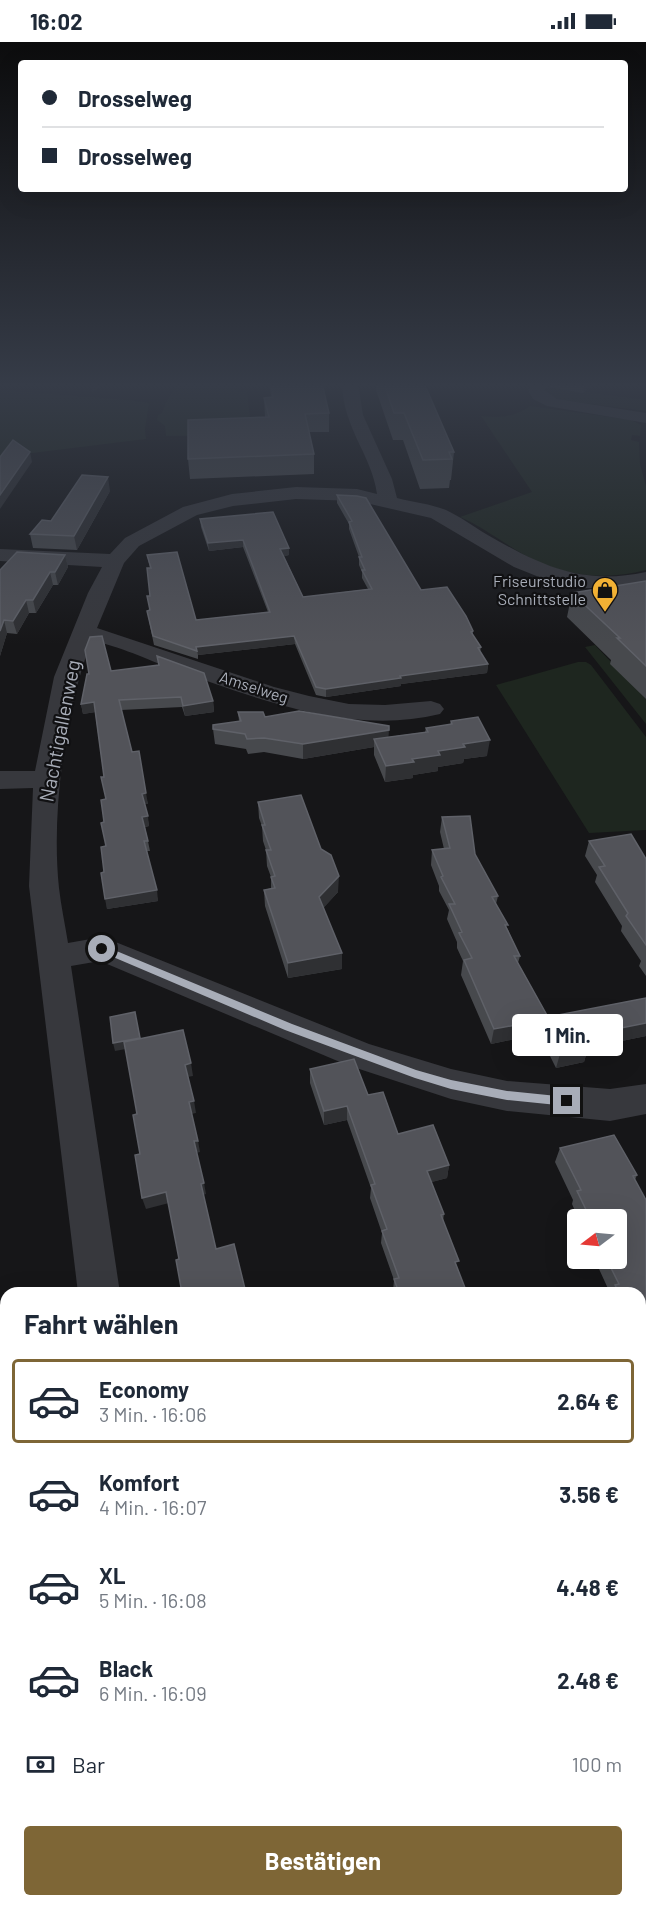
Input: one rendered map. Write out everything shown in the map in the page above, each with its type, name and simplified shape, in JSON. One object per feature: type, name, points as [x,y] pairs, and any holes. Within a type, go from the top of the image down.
[{"type":"street","points":[[380,470],[387,485],[387,501]]},
{"type":"street","name":"Nachtigallenweg","points":[[98,1287],[44,886],[44,830],[47,779],[66,677],[115,561],[132,542],[190,511],[232,500],[316,493],[357,495],[438,514],[521,563],[544,573],[586,582],[628,582],[646,578]]},
{"type":"street","points":[[0,555],[115,561]]},
{"type":"street","name":"Amselweg","points":[[82,635],[98,635],[265,692],[349,712],[385,713],[431,710]]},
{"type":"street","points":[[0,780],[47,779]]},
{"type":"street","points":[[54,957],[102,949],[350,1051],[451,1084],[507,1096],[610,1105],[646,1099]]},
{"type":"shaded area","points":[[517,470],[642,470],[646,486],[646,570],[603,576],[560,570],[532,559],[460,517],[532,492]]},
{"type":"shaded area","points":[[595,645],[646,699],[646,724],[585,647]]},
{"type":"shaded area","points":[[578,662],[591,665],[646,737],[646,830],[589,833],[496,685]]},
{"type":"building","points":[[0,470],[17,470],[0,495]]},
{"type":"building","points":[[82,475],[108,477],[74,536],[30,534],[42,520],[51,521]]},
{"type":"building","points":[[337,495],[366,498],[421,590],[447,587],[466,616],[473,631],[471,632],[481,647],[478,648],[488,664],[326,689],[316,687],[294,636],[196,647],[197,651],[153,636],[147,611],[150,610],[147,596],[150,596],[147,568],[151,568],[147,555],[177,552],[196,620],[270,612],[243,540],[208,543],[200,519],[273,512],[289,548],[280,549],[303,597],[372,589],[362,570],[365,570],[359,557],[362,557],[349,522],[352,521]]},
{"type":"building","points":[[17,552],[65,555],[55,572],[50,572],[33,600],[26,600],[13,621],[4,620],[0,631],[0,570]]},
{"type":"building","points":[[646,581],[646,666],[572,593]]},
{"type":"building","points":[[102,636],[111,671],[159,665],[157,656],[204,673],[213,701],[183,706],[181,697],[119,700],[132,752],[139,751],[146,793],[142,794],[148,816],[142,817],[148,841],[144,841],[157,890],[105,899],[101,873],[104,872],[101,847],[106,846],[101,823],[104,822],[101,800],[106,799],[101,777],[104,777],[94,702],[81,704],[87,674],[89,674],[85,650],[90,637]]},
{"type":"building","points":[[299,711],[389,726],[389,730],[303,744],[264,738],[247,739],[245,734],[213,729],[213,725],[241,721],[238,712],[263,712],[265,717]]},
{"type":"building","points":[[478,717],[490,740],[438,751],[440,755],[412,759],[414,762],[386,766],[374,739],[428,732],[426,728]]},
{"type":"building","points":[[301,795],[321,849],[331,855],[339,876],[319,897],[342,953],[288,963],[264,890],[275,888],[271,877],[275,876],[266,850],[271,850],[262,825],[265,825],[258,802]]},
{"type":"building","points":[[470,816],[475,854],[498,896],[492,897],[508,925],[505,925],[520,956],[514,956],[548,1017],[646,998],[646,1023],[611,1030],[615,1036],[586,1042],[589,1048],[560,1054],[543,1020],[494,1029],[464,960],[472,958],[459,933],[462,932],[449,904],[455,904],[441,877],[443,876],[432,850],[450,848],[442,817]]},
{"type":"building","points":[[631,834],[646,859],[646,945],[626,916],[628,913],[599,867],[605,866],[589,841]]},
{"type":"building","points":[[135,1012],[140,1038],[113,1043],[110,1017]]},
{"type":"building","points":[[183,1030],[191,1063],[185,1065],[194,1101],[189,1102],[198,1141],[194,1141],[216,1249],[234,1244],[245,1287],[181,1287],[176,1260],[179,1259],[166,1192],[142,1198],[135,1155],[140,1154],[133,1115],[137,1114],[124,1042]]},
{"type":"building","points":[[354,1059],[368,1095],[383,1092],[398,1134],[433,1125],[449,1165],[427,1171],[444,1214],[441,1215],[459,1261],[455,1262],[465,1287],[397,1287],[394,1279],[399,1278],[382,1231],[387,1229],[371,1185],[375,1184],[347,1106],[324,1111],[310,1069]]},
{"type":"building","points":[[614,1135],[637,1175],[633,1176],[646,1200],[646,1287],[616,1287],[615,1285],[619,1284],[612,1269],[627,1269],[627,1209],[586,1209],[577,1191],[581,1190],[560,1148]]},
{"type":"place","name":"Friseurstudio Schnittstelle","points":[[605,613]]},
{"type":"route","points":[[102,949],[288,1027],[415,1074],[507,1096],[567,1101]]}]
